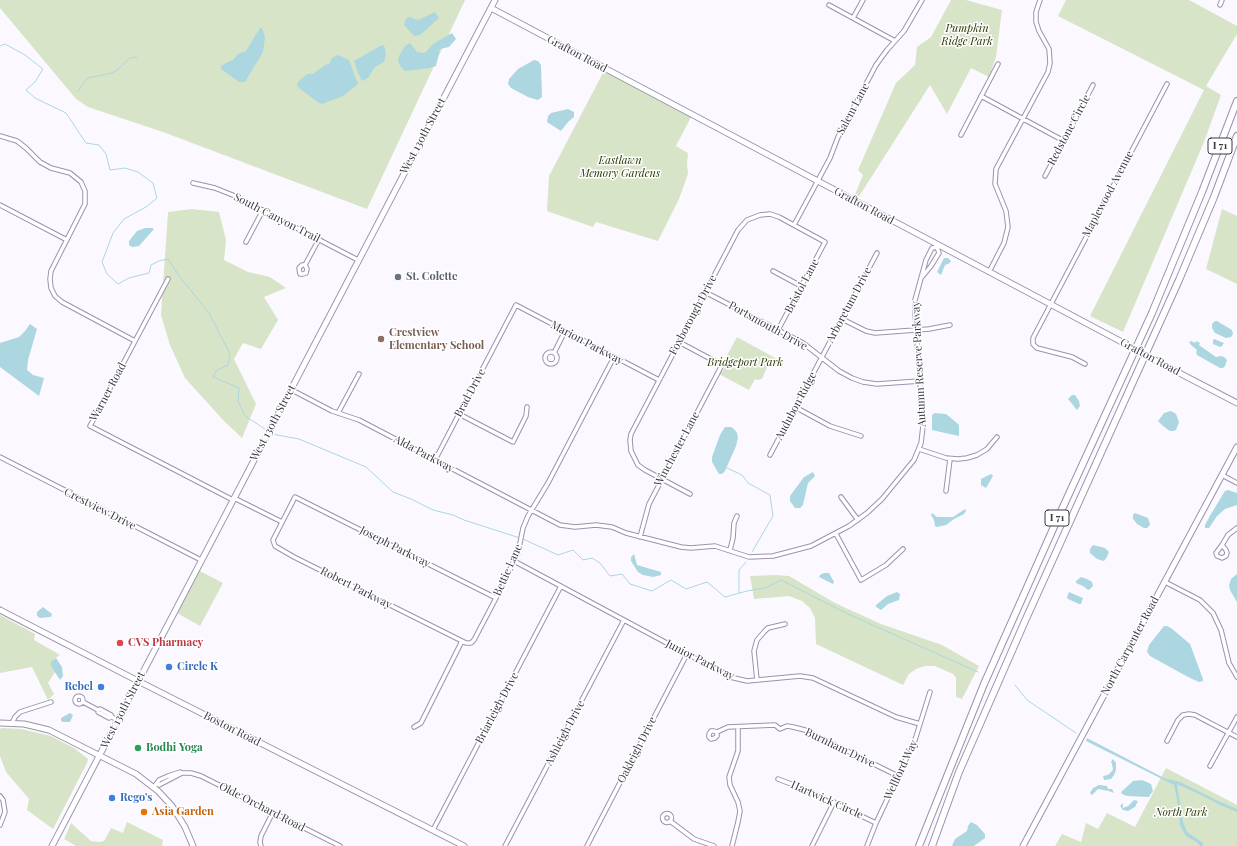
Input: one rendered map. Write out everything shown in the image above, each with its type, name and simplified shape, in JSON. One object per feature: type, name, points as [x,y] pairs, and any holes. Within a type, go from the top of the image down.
[{"type":"highway","name":"I 71","points":[[919,846],[984,684],[1056,520],[1152,313],[1202,192],[1237,101]]},
{"type":"highway","name":"I 71","points":[[932,846],[959,772],[1025,621],[1170,301],[1237,136]]},
{"type":"street","name":"West 130th Street","points":[[52,846],[495,0]]},
{"type":"street","points":[[853,18],[863,0]]},
{"type":"street","name":"Salem Lane","points":[[794,225],[830,158],[838,137],[876,65],[908,26],[922,0]]},
{"type":"street","points":[[989,272],[1004,243],[1008,228],[1006,210],[995,184],[996,169],[1048,72],[1050,63],[1049,49],[1039,32],[1036,22],[1036,12],[1040,0]]},
{"type":"street","points":[[1220,6],[1222,0]]},
{"type":"street","points":[[830,5],[895,41]]},
{"type":"street","name":"Grafton Road","points":[[491,8],[817,182],[1237,403]]},
{"type":"street","points":[[961,135],[998,64]]},
{"type":"street","name":"Redstone Circle","points":[[1045,176],[1093,84]]},
{"type":"street","name":"Maplewood Avenue","points":[[1085,364],[1074,358],[1039,349],[1034,345],[1033,338],[1167,84]]},
{"type":"street","points":[[981,96],[1064,141]]},
{"type":"street","points":[[0,136],[17,141],[40,162],[51,168],[70,173],[81,182],[86,195],[85,204],[53,267],[50,275],[50,284],[55,296],[62,302],[135,341]]},
{"type":"street","name":"South Canyon Trail","points":[[193,183],[224,191],[358,260]]},
{"type":"street","points":[[0,205],[67,240]]},
{"type":"street","points":[[246,242],[263,210]]},
{"type":"street","name":"Foxborough Drive","points":[[690,494],[638,465],[632,456],[630,443],[632,429],[738,230],[747,220],[760,214],[770,214],[779,217],[825,242]]},
{"type":"street","points":[[305,265],[319,239]]},
{"type":"street","name":"Bristol Lane","points":[[778,330],[825,242]]},
{"type":"street","name":"Autumn Reserve Parkway","points":[[555,523],[572,527],[596,524],[612,527],[626,533],[686,547],[715,546],[750,557],[773,556],[803,549],[836,534],[858,520],[878,503],[912,464],[919,449],[923,426],[915,300],[922,277],[922,269],[932,248],[938,246],[939,252],[933,264],[922,277]]},
{"type":"street","name":"Arboretum Drive","points":[[822,357],[877,253]]},
{"type":"street","points":[[773,271],[801,286]]},
{"type":"street","name":"Warner Road","points":[[168,279],[90,426],[233,499]]},
{"type":"street","name":"Portsmouth Drive","points":[[706,292],[804,344],[844,374],[863,382],[877,384],[920,381]]},
{"type":"street","name":"Marion Parkway","points":[[516,305],[659,380]]},
{"type":"street","name":"Brad Drive","points":[[435,460],[516,305]]},
{"type":"street","points":[[842,319],[872,333],[916,330],[950,325]]},
{"type":"street","points":[[554,353],[566,331]]},
{"type":"street","name":"Winchester Lane","points":[[640,536],[647,507],[722,365],[678,342]]},
{"type":"street","name":"Bettie Lane","points":[[462,641],[469,644],[474,640],[520,548],[525,522],[548,483],[614,357]]},
{"type":"street","name":"Audubon Ridge","points":[[770,455],[822,357]]},
{"type":"street","points":[[338,413],[359,374]]},
{"type":"street","name":"Alda Parkway","points":[[290,389],[338,413],[359,420],[555,523]]},
{"type":"street","points":[[459,414],[513,442],[526,416],[527,407]]},
{"type":"street","points":[[795,407],[830,426],[861,436]]},
{"type":"street","points":[[919,449],[950,459],[967,458],[978,455],[991,446],[997,437]]},
{"type":"street","name":"North Carpenter Road","points":[[1023,846],[1237,447]]},
{"type":"street","name":"Crestview Drive","points":[[0,457],[201,560]]},
{"type":"street","points":[[946,490],[950,459]]},
{"type":"street","points":[[1222,475],[1237,483]]},
{"type":"street","name":"Robert Parkway","points":[[295,497],[273,540],[275,546],[294,557],[462,641]]},
{"type":"street","name":"Joseph Parkway","points":[[295,497],[496,598]]},
{"type":"street","points":[[841,497],[858,520]]},
{"type":"street","points":[[233,499],[282,522]]},
{"type":"street","points":[[730,550],[733,538],[734,523],[737,516]]},
{"type":"street","points":[[1222,545],[1226,536],[1237,528]]},
{"type":"street","points":[[836,534],[861,580],[886,565],[903,549]]},
{"type":"street","name":"Junior Parkway","points":[[514,561],[732,678],[742,680],[800,676],[813,678],[896,717],[920,724]]},
{"type":"street","points":[[1165,582],[1200,600],[1213,613],[1221,630],[1228,663],[1237,677]]},
{"type":"street","name":"Briarleigh Drive","points":[[433,830],[561,586]]},
{"type":"street","name":"Boston Road","points":[[0,610],[464,846]]},
{"type":"street","name":"Ashleigh Drive","points":[[505,846],[624,620]]},
{"type":"street","points":[[757,680],[754,650],[757,640],[768,628],[785,624]]},
{"type":"street","points":[[414,727],[421,722],[462,641]]},
{"type":"street","name":"Oakleigh Drive","points":[[587,846],[687,654]]},
{"type":"street","name":"Wellford Way","points":[[867,846],[876,823],[915,740],[930,692]]},
{"type":"street","points":[[12,723],[20,712],[51,702]]},
{"type":"street","points":[[83,702],[98,710],[100,709],[117,720]]},
{"type":"street","points":[[1167,741],[1178,720],[1183,715],[1189,714],[1195,715],[1237,737]]},
{"type":"street","points":[[1210,766],[1237,717]]},
{"type":"street","points":[[0,723],[31,725],[49,730],[130,770],[156,785],[177,813],[193,846]]},
{"type":"street","name":"Burnham Drive","points":[[716,732],[724,728],[774,725],[780,729],[789,726],[801,729],[898,776]]},
{"type":"street","points":[[732,846],[740,811],[738,802],[730,785],[729,777],[738,754],[738,727]]},
{"type":"street","name":"Olde Orchard Road","points":[[156,785],[159,785],[182,773],[201,776],[340,846]]},
{"type":"street","name":"Hartwick Circle","points":[[778,779],[804,788],[876,823]]},
{"type":"street","points":[[0,796],[3,800],[5,812],[0,825]]},
{"type":"street","points":[[812,846],[834,802]]},
{"type":"street","points":[[261,846],[261,836],[273,812]]},
{"type":"street","points":[[670,821],[694,839],[714,846]]},
{"type":"green space","points":[[0,0],[465,0],[367,209],[163,132],[88,107],[76,99],[0,8]]},
{"type":"green space","name":"Pumpkin Ridge Park","points":[[951,0],[966,0],[1002,10],[996,57],[989,77],[971,68],[947,114],[930,85],[858,198],[854,197],[863,175],[858,170],[896,83],[915,65],[917,47],[931,37]]},
{"type":"green space","points":[[1066,0],[1189,0],[1237,26],[1237,34],[1206,86],[1221,95],[1204,142],[1123,332],[1090,316],[1204,90],[1058,16]]},
{"type":"green space","name":"Eastlawn Memory Gardens","points":[[605,69],[692,115],[676,146],[688,153],[688,174],[679,199],[658,241],[596,222],[593,227],[547,211],[549,176]]},
{"type":"green space","points":[[192,209],[219,212],[226,240],[224,260],[248,272],[270,277],[286,288],[264,297],[278,320],[261,349],[243,343],[234,359],[256,404],[242,438],[223,420],[185,378],[170,345],[161,315],[168,212]]},
{"type":"green space","points":[[1222,209],[1237,216],[1237,284],[1206,269]]},
{"type":"green space","name":"Bridgeport Park","points":[[737,337],[777,359],[781,364],[776,367],[768,365],[762,379],[755,379],[749,390],[719,374],[726,367],[724,361]]},
{"type":"green space","points":[[198,570],[223,583],[200,626],[177,613]]},
{"type":"green space","points":[[750,576],[789,576],[835,603],[881,624],[942,645],[979,666],[962,699],[956,697],[956,678],[953,674],[935,666],[925,666],[916,669],[909,674],[903,685],[816,644],[815,618],[810,608],[802,601],[789,596],[754,599]]},
{"type":"green space","points":[[0,615],[35,634],[34,640],[60,655],[54,659],[51,666],[55,672],[48,683],[54,694],[48,700],[32,667],[0,673]]},
{"type":"green space","points":[[0,729],[21,729],[51,736],[74,748],[88,759],[53,829],[27,810],[29,799],[6,772],[0,756]]},
{"type":"green space","name":"North Park","points":[[1166,768],[1237,805],[1237,846],[1055,846],[1062,834],[1081,842],[1086,823],[1098,829],[1107,813],[1135,827]]},
{"type":"green space","points":[[127,822],[163,840],[162,846],[76,846],[64,839],[71,823],[91,841],[99,842],[104,841],[111,828],[123,833]]},
{"type":"water","points":[[435,12],[439,18],[420,35],[414,36],[404,25],[407,18],[410,17],[418,20]]},
{"type":"water","points":[[260,28],[262,28],[265,37],[263,52],[245,82],[239,82],[221,69],[221,66],[233,60],[238,54],[246,51]]},
{"type":"water","points":[[452,33],[456,39],[449,47],[440,49],[436,66],[405,71],[400,66],[398,60],[399,56],[405,46],[410,43],[417,52],[425,53],[433,44]]},
{"type":"water","points":[[384,45],[386,54],[384,62],[375,67],[368,78],[362,81],[354,61]]},
{"type":"water","points":[[338,55],[349,60],[358,84],[343,96],[322,104],[319,103],[299,88],[297,85],[298,82],[307,74],[313,74],[325,65],[329,64],[332,58]]},
{"type":"water","points":[[534,60],[538,61],[541,65],[542,97],[538,100],[528,97],[511,88],[508,84],[509,79],[518,69]]},
{"type":"water","points":[[568,109],[574,112],[574,117],[561,131],[547,122],[548,116],[551,113]]},
{"type":"water","points":[[145,228],[154,229],[139,246],[132,247],[129,245],[129,241],[137,231]]},
{"type":"water","points":[[944,258],[948,258],[951,261],[945,265],[941,275],[937,272]]},
{"type":"water","points":[[1215,321],[1232,330],[1233,334],[1231,337],[1226,338],[1215,333],[1212,328],[1212,324]]},
{"type":"water","points":[[30,324],[37,329],[28,360],[27,370],[33,375],[44,378],[39,396],[0,367],[0,343],[19,337]]},
{"type":"water","points":[[1214,339],[1224,343],[1220,347],[1213,344]]},
{"type":"water","points":[[1189,342],[1200,343],[1199,345],[1216,357],[1224,357],[1227,360],[1225,366],[1220,368],[1197,355],[1197,350]]},
{"type":"water","points":[[1072,395],[1075,395],[1079,401],[1080,406],[1077,410],[1068,399]]},
{"type":"water","points":[[1171,411],[1176,414],[1179,422],[1176,430],[1173,431],[1170,431],[1158,421],[1164,413]]},
{"type":"water","points":[[935,413],[946,414],[957,423],[959,425],[959,436],[932,430],[932,415]]},
{"type":"water","points":[[725,427],[731,427],[734,429],[738,438],[725,471],[722,474],[719,474],[712,462],[712,457],[720,435]]},
{"type":"water","points":[[813,472],[815,476],[808,483],[803,505],[800,508],[795,508],[790,501],[790,496],[804,477]]},
{"type":"water","points":[[991,474],[993,476],[986,488],[981,485],[981,479]]},
{"type":"water","points":[[1228,490],[1237,493],[1237,505],[1225,509],[1217,516],[1209,528],[1205,528],[1211,514],[1225,491]]},
{"type":"water","points":[[965,509],[966,511],[964,514],[946,525],[937,527],[935,526],[931,515],[932,513],[937,517],[953,517]]},
{"type":"water","points":[[1135,513],[1148,518],[1150,524],[1147,528],[1137,524],[1133,519],[1133,515]]},
{"type":"water","points":[[1093,545],[1105,548],[1109,552],[1104,561],[1097,559],[1090,553],[1090,549]]},
{"type":"water","points":[[634,554],[637,565],[661,572],[661,575],[653,577],[643,575],[638,572],[631,561],[631,557]]},
{"type":"water","points":[[829,573],[834,582],[833,584],[819,577],[821,574]]},
{"type":"water","points":[[1237,574],[1237,602],[1230,590],[1229,585],[1231,579]]},
{"type":"water","points":[[1081,577],[1092,582],[1093,586],[1090,589],[1088,590],[1076,583],[1076,581]]},
{"type":"water","points":[[897,592],[900,594],[899,600],[888,604],[881,610],[876,607],[876,605],[887,596]]},
{"type":"water","points":[[1069,592],[1083,598],[1081,604],[1068,599],[1067,597]]},
{"type":"water","points":[[43,607],[52,614],[51,617],[40,618],[37,616],[37,612]]},
{"type":"water","points":[[1164,626],[1171,628],[1190,644],[1203,681],[1199,682],[1188,677],[1150,656],[1147,652],[1149,645]]},
{"type":"water","points":[[56,658],[62,667],[63,676],[60,680],[51,666],[51,662]]},
{"type":"water","points":[[70,713],[73,715],[70,722],[61,721],[61,718]]},
{"type":"water","points":[[1087,738],[1164,778],[1180,782],[1237,809],[1237,812],[1177,784],[1183,822],[1187,832],[1203,843],[1203,846],[1200,846],[1198,843],[1186,836],[1180,826],[1174,785],[1086,741]]},
{"type":"water","points":[[1113,759],[1116,763],[1114,775],[1111,779],[1104,780],[1103,776],[1108,775],[1113,770],[1111,762]]},
{"type":"water","points":[[1142,780],[1151,784],[1153,791],[1149,797],[1127,796],[1122,794],[1121,792],[1133,781]]},
{"type":"water","points":[[1099,785],[1107,786],[1108,789],[1112,789],[1114,793],[1098,789],[1092,795],[1090,793],[1093,788]]},
{"type":"water","points":[[1134,800],[1138,801],[1135,807],[1128,811],[1123,810],[1120,806],[1123,803],[1123,808],[1128,806]]},
{"type":"water","points":[[971,822],[977,825],[985,834],[985,838],[974,846],[952,846],[955,839],[967,831]]},
{"type":"waterway","points":[[0,46],[5,44],[25,55],[43,69],[35,82],[26,90],[35,98],[66,113],[86,143],[99,145],[106,154],[110,170],[125,168],[138,172],[153,183],[157,198],[146,207],[124,219],[113,233],[102,262],[107,274],[118,284],[129,278],[149,273],[151,265],[168,259],[180,277],[209,313],[230,354],[228,365],[217,370],[213,377],[239,388],[238,401],[245,416],[268,431]]},
{"type":"waterway","points":[[78,91],[88,78],[112,73],[130,58],[137,58]]},
{"type":"waterway","points":[[270,432],[277,435],[299,439],[366,467],[393,492],[433,510],[453,515],[520,538]]},
{"type":"waterway","points":[[727,468],[742,475],[748,483],[770,495],[773,516],[752,552]]},
{"type":"waterway","points":[[523,539],[558,555],[573,550],[583,560],[592,558],[600,563],[610,576],[622,574],[630,584],[652,591],[671,580],[686,589],[707,582],[725,597],[765,588],[781,580],[848,614],[978,672]]},
{"type":"waterway","points":[[739,593],[739,570],[746,562]]},
{"type":"waterway","points":[[1015,685],[1027,700],[1076,733]]},
{"type":"place","name":"St. Colette","points":[[398,277]]},
{"type":"place","name":"Crestview Elementary School","points":[[381,339]]},
{"type":"place","name":"CVS Pharmacy","points":[[120,643]]},
{"type":"place","name":"Circle K","points":[[169,667]]},
{"type":"place","name":"Rebel","points":[[101,687]]},
{"type":"place","name":"Bodhi Yoga","points":[[138,748]]},
{"type":"place","name":"Rego's","points":[[112,798]]},
{"type":"place","name":"Asia Garden","points":[[144,812]]}]
